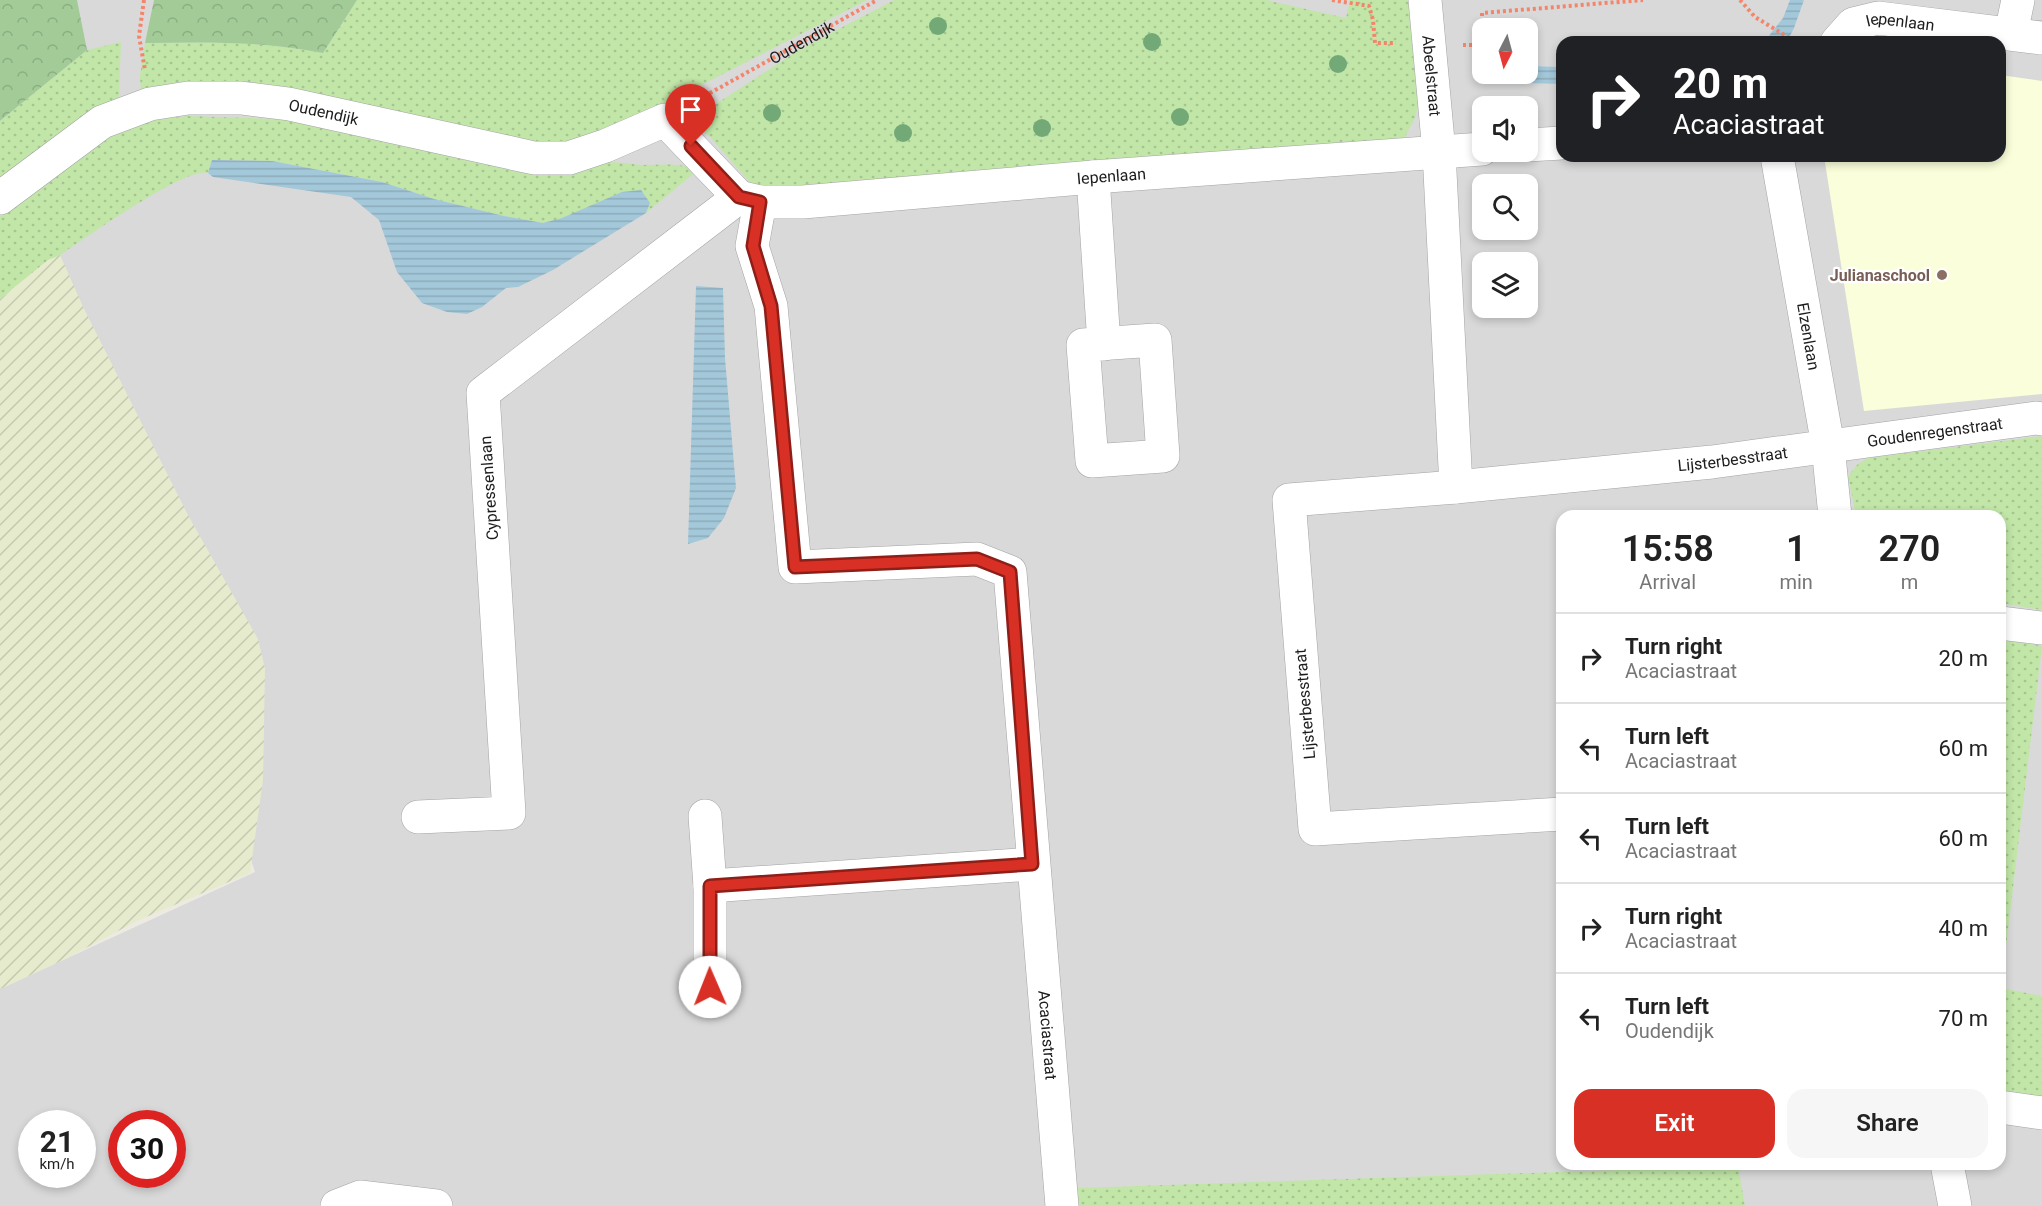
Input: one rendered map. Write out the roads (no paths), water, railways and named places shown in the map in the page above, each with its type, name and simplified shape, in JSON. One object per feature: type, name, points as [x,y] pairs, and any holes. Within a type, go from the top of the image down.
[{"type":"street","name":"Abeelstraat","points":[[1425,0],[1439,152]]},
{"type":"street","points":[[2018,0],[2026,35]]},
{"type":"street","name":"Iepenlaan","points":[[1842,36],[1853,24],[1878,18],[2026,35]]},
{"type":"street","name":"Oudendijk","points":[[0,198],[102,122],[150,104],[188,98],[241,98],[289,104],[534,158],[569,158],[605,146],[664,120],[749,200]]},
{"type":"street","points":[[1538,144],[1556,143]]},
{"type":"street","name":"Iepenlaan","points":[[749,200],[803,202],[1093,177],[1472,150]]},
{"type":"street","points":[[1439,152],[1456,487]]},
{"type":"street","name":"Elzenlaan","points":[[1778,162],[1828,446],[1835,510]]},
{"type":"street","points":[[1093,177],[1104,344]]},
{"type":"street","name":"Cypressenlaan","points":[[418,818],[509,813],[483,393],[749,200]]},
{"type":"street","name":"Acaciastraat","points":[[749,200],[753,246],[771,306],[795,567],[977,559],[1010,572],[1032,864],[1062,1206]]},
{"type":"street","name":"Goudenregenstraat","points":[[1828,446],[2042,419]]},
{"type":"street","name":"Lijsterbesstraat","points":[[1556,814],[1315,829],[1289,500],[1456,487],[1712,462],[1828,446]]},
{"type":"street","points":[[2006,624],[2042,628]]},
{"type":"street","points":[[705,816],[710,886],[710,987]]},
{"type":"street","points":[[710,886],[1032,864]]},
{"type":"street","points":[[2006,1108],[2042,1113]]},
{"type":"street","points":[[1948,1170],[1955,1206]]},
{"type":"street","points":[[337,1206],[360,1197],[436,1206]]},
{"type":"water","points":[[1790,0],[1804,0],[1790,36],[1769,36],[1783,18]]},
{"type":"water","points":[[1538,66],[1556,67],[1556,84],[1538,83]]},
{"type":"water","points":[[212,160],[272,161],[382,182],[434,199],[543,223],[562,218],[622,192],[641,190],[650,203],[646,213],[553,270],[518,287],[506,288],[482,307],[467,314],[447,312],[422,303],[397,272],[379,220],[351,197],[213,177],[208,173]]},
{"type":"water","points":[[696,286],[723,288],[725,358],[736,488],[724,518],[708,538],[688,544]]},
{"type":"place","name":"Julianaschool","points":[[1942,275]]}]
